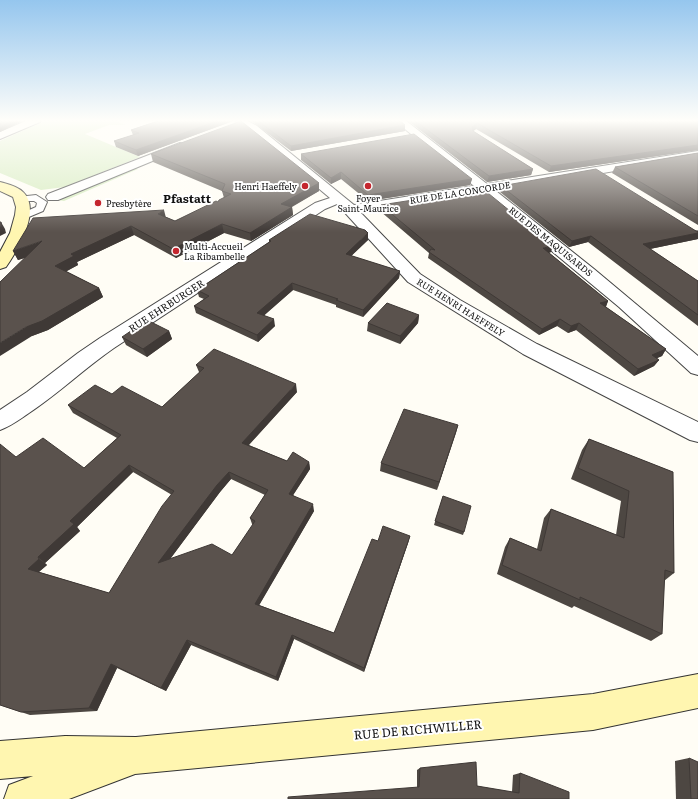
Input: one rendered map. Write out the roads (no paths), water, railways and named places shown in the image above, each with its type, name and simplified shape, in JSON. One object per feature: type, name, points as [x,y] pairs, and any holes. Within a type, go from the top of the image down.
[{"type":"main road","points":[[0,186],[15,192],[21,199],[19,230],[0,264]]},
{"type":"main road","name":"RUE DE RICHWILLER","points":[[0,760],[66,754],[136,756],[593,712],[698,692]]},
{"type":"main road","name":"RUE DE RICHWILLER","points":[[23,799],[63,782],[136,756]]},
{"type":"street","points":[[53,197],[152,157]]},
{"type":"street","name":"RUE HENRI HAEFFELY","points":[[288,157],[345,204],[414,278],[454,304],[530,349],[697,430]]},
{"type":"street","name":"RUE DES MAQUISARDS","points":[[445,157],[529,222],[654,327],[698,368]]},
{"type":"street","name":"RUE DE LA CONCORDE","points":[[345,204],[484,188],[677,157]]},
{"type":"street","points":[[533,170],[546,178]]},
{"type":"street","points":[[596,170],[617,183]]},
{"type":"street","name":"RUE EHRBURGER","points":[[0,421],[35,398],[85,358],[107,343],[320,206],[345,204]]},
{"type":"lane","points":[[21,199],[36,198],[42,202],[40,209],[21,217]]},
{"type":"place","name":"Henri Haeffely","points":[[305,186]]},
{"type":"place","name":"Foyer Saint-Maurice","points":[[368,186]]},
{"type":"place","name":"Presbytère","points":[[98,203]]},
{"type":"place","name":"Multi-Accueil La Ribambelle","points":[[176,251]]},
{"type":"district","name":"Pfastatt","points":[[187,198]]}]
